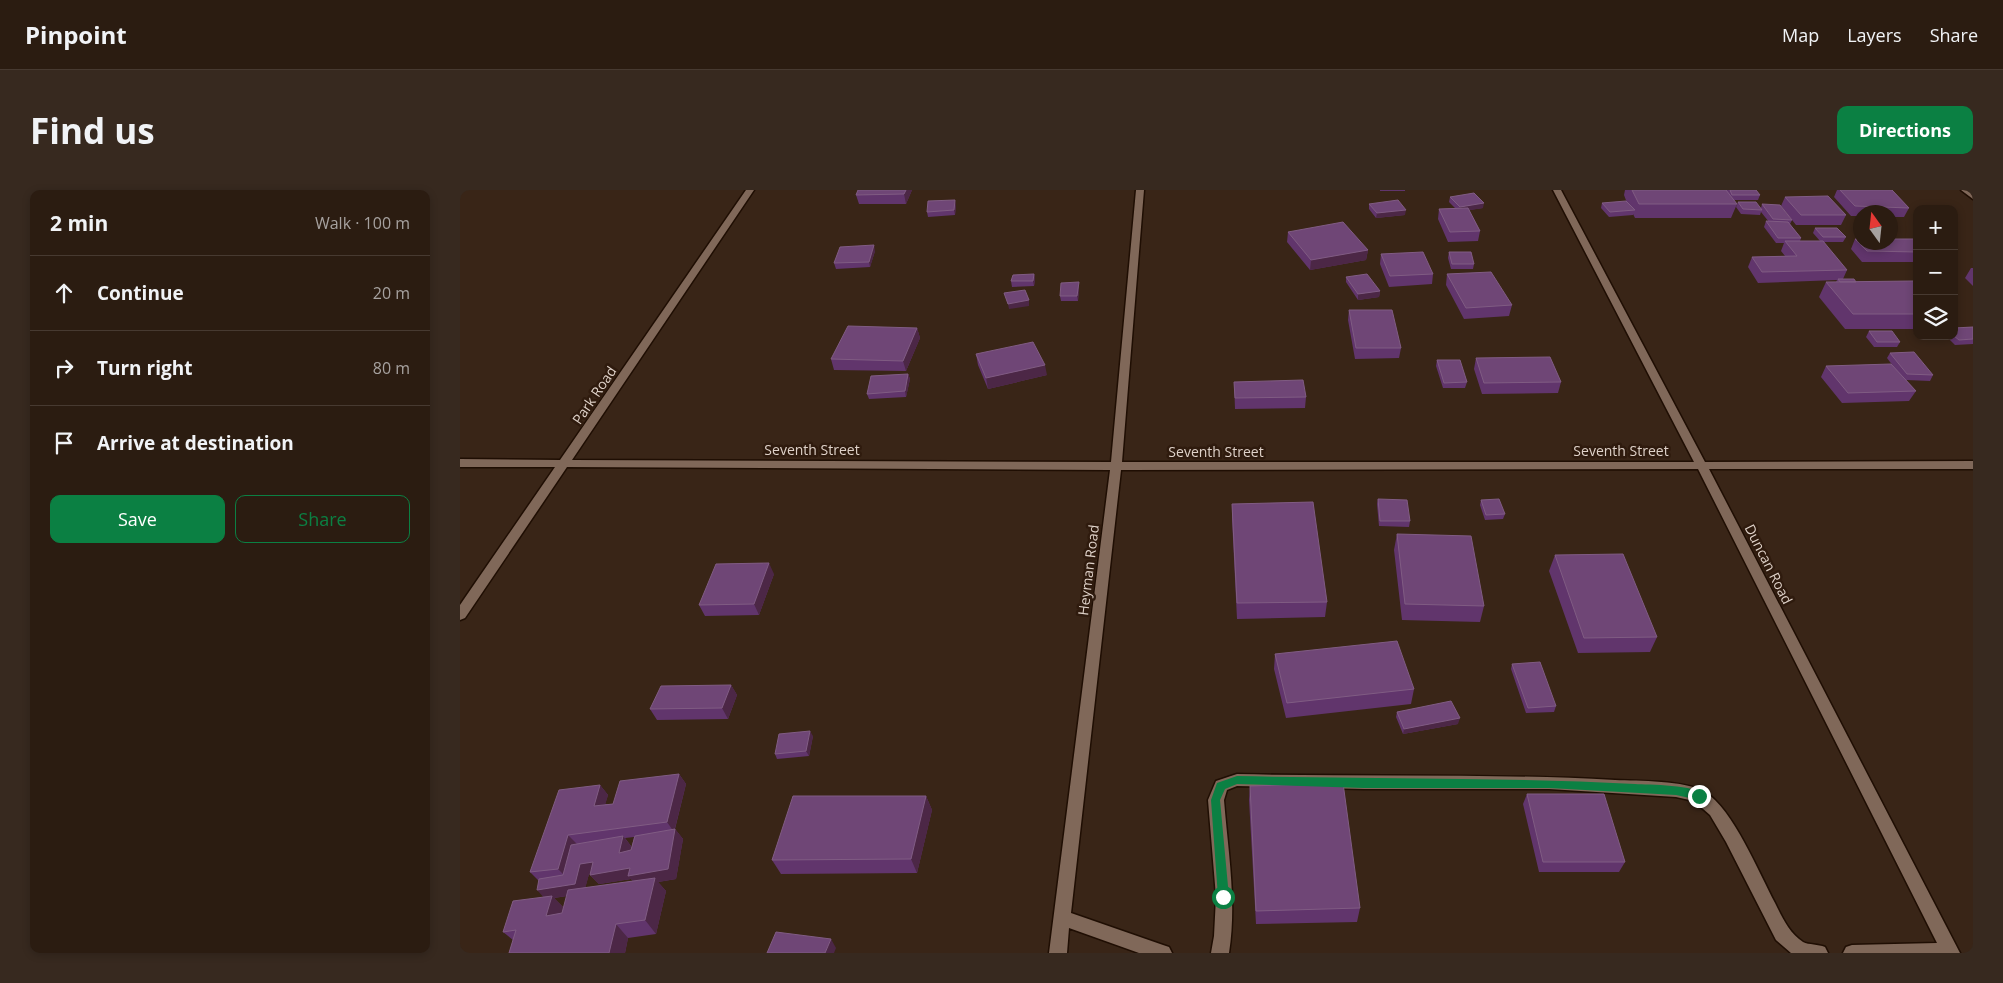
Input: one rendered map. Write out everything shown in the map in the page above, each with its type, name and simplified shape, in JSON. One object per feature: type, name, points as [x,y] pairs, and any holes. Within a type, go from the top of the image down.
[{"type":"street","name":"Park Road","points":[[460,615],[750,190]]},
{"type":"street","name":"Heyman Road","points":[[1058,953],[1116,466],[1140,190]]},
{"type":"street","name":"Duncan Road","points":[[1558,190],[1702,464],[1950,952]]},
{"type":"street","points":[[1965,190],[1973,198]]},
{"type":"street","name":"Seventh Street","points":[[460,463],[1116,466],[1973,465]]},
{"type":"street","points":[[1220,953],[1223,941],[1223,897],[1216,800],[1221,786],[1237,780],[1549,784],[1676,790],[1699,796],[1715,810],[1732,837],[1782,934],[1800,950],[1819,953]]},
{"type":"street","points":[[1062,918],[1163,953]]},
{"type":"street","points":[[1852,953],[1950,952]]},
{"type":"building","points":[[858,190],[906,190],[904,194],[856,195]]},
{"type":"building","points":[[1632,190],[1726,190],[1737,204],[1639,204]]},
{"type":"building","points":[[1730,190],[1756,190],[1760,195],[1732,195]]},
{"type":"building","points":[[1840,190],[1892,190],[1909,208],[1898,208],[1898,205],[1854,205]]},
{"type":"building","points":[[1474,193],[1484,203],[1460,207],[1450,197]]},
{"type":"building","points":[[1828,196],[1846,215],[1801,215],[1785,197]]},
{"type":"building","points":[[955,200],[954,210],[927,212],[928,201]]},
{"type":"building","points":[[1398,200],[1406,210],[1377,213],[1369,204]]},
{"type":"building","points":[[1626,201],[1635,210],[1610,212],[1602,203]]},
{"type":"building","points":[[1738,202],[1756,202],[1762,210],[1743,209]]},
{"type":"building","points":[[1762,204],[1780,205],[1792,220],[1773,219]]},
{"type":"building","points":[[1468,208],[1480,231],[1450,232],[1439,209]]},
{"type":"building","points":[[1766,221],[1788,222],[1801,238],[1778,238]]},
{"type":"building","points":[[1343,222],[1368,250],[1311,260],[1288,232]]},
{"type":"building","points":[[1815,228],[1837,228],[1846,237],[1823,237]]},
{"type":"building","points":[[1898,239],[1913,239],[1913,252],[1867,251],[1898,250]]},
{"type":"building","points":[[1785,241],[1823,241],[1847,270],[1762,272],[1752,257],[1797,256]]},
{"type":"building","points":[[874,245],[869,262],[834,263],[840,247]]},
{"type":"building","points":[[1423,252],[1433,274],[1390,276],[1381,254]]},
{"type":"building","points":[[1449,252],[1471,252],[1474,264],[1452,264]]},
{"type":"building","points":[[1491,272],[1512,305],[1466,308],[1447,274]]},
{"type":"building","points":[[1034,274],[1033,281],[1011,281],[1013,275]]},
{"type":"building","points":[[1367,274],[1380,291],[1358,294],[1346,277]]},
{"type":"building","points":[[1838,279],[1854,279],[1856,282],[1840,282]]},
{"type":"building","points":[[1913,281],[1913,314],[1853,314],[1826,282]]},
{"type":"building","points":[[1079,282],[1077,296],[1060,296],[1061,283]]},
{"type":"building","points":[[1025,290],[1029,300],[1008,304],[1004,293]]},
{"type":"building","points":[[1349,310],[1392,310],[1401,348],[1356,348]]},
{"type":"building","points":[[848,326],[917,328],[903,361],[831,359]]},
{"type":"building","points":[[1973,327],[1973,339],[1959,340],[1958,328]]},
{"type":"building","points":[[1869,331],[1892,331],[1900,342],[1877,342]]},
{"type":"building","points":[[1033,342],[1045,365],[986,378],[976,354]]},
{"type":"building","points":[[1914,352],[1933,375],[1907,374],[1890,353]]},
{"type":"building","points":[[1550,357],[1561,382],[1484,383],[1476,358]]},
{"type":"building","points":[[1437,360],[1460,360],[1467,382],[1444,383]]},
{"type":"building","points":[[1891,364],[1916,391],[1848,393],[1826,366]]},
{"type":"building","points":[[908,374],[905,391],[867,394],[871,376]]},
{"type":"building","points":[[1303,380],[1306,397],[1235,398],[1234,382]]},
{"type":"building","points":[[1378,499],[1407,500],[1410,521],[1380,521]]},
{"type":"building","points":[[1499,499],[1505,514],[1486,515],[1481,500]]},
{"type":"building","points":[[1313,502],[1327,602],[1237,603],[1232,504]]},
{"type":"building","points":[[1397,534],[1471,536],[1484,606],[1405,604]]},
{"type":"building","points":[[1623,554],[1657,637],[1584,638],[1555,555]]},
{"type":"building","points":[[769,563],[754,604],[699,605],[716,564]]},
{"type":"building","points":[[1397,641],[1414,689],[1287,703],[1275,654]]},
{"type":"building","points":[[1540,662],[1556,706],[1528,708],[1512,664]]},
{"type":"building","points":[[731,685],[722,708],[650,709],[661,686]]},
{"type":"building","points":[[1451,701],[1460,718],[1404,729],[1397,712]]},
{"type":"building","points":[[810,731],[806,751],[775,754],[779,734]]},
{"type":"building","points":[[679,774],[667,822],[568,835],[558,869],[530,872],[559,790],[600,785],[594,806],[613,804],[620,781]]},
{"type":"building","points":[[1343,783],[1360,908],[1256,911],[1250,786]]},
{"type":"building","points":[[1527,794],[1604,794],[1625,862],[1543,862]]},
{"type":"building","points":[[793,796],[926,796],[911,859],[772,860]]},
{"type":"building","points":[[675,829],[668,869],[628,876],[630,868],[590,875],[593,862],[580,864],[575,884],[537,890],[539,879],[563,875],[571,845],[623,836],[619,853],[631,850],[635,836]]},
{"type":"building","points":[[655,878],[645,920],[616,924],[609,953],[509,953],[516,930],[503,932],[513,901],[552,896],[546,916],[562,913],[568,890]]},
{"type":"building","points":[[776,932],[831,939],[825,953],[767,953]]},
{"type":"route","points":[[1223,897],[1216,800],[1221,786],[1237,780],[1549,784],[1676,790],[1699,796]]}]
